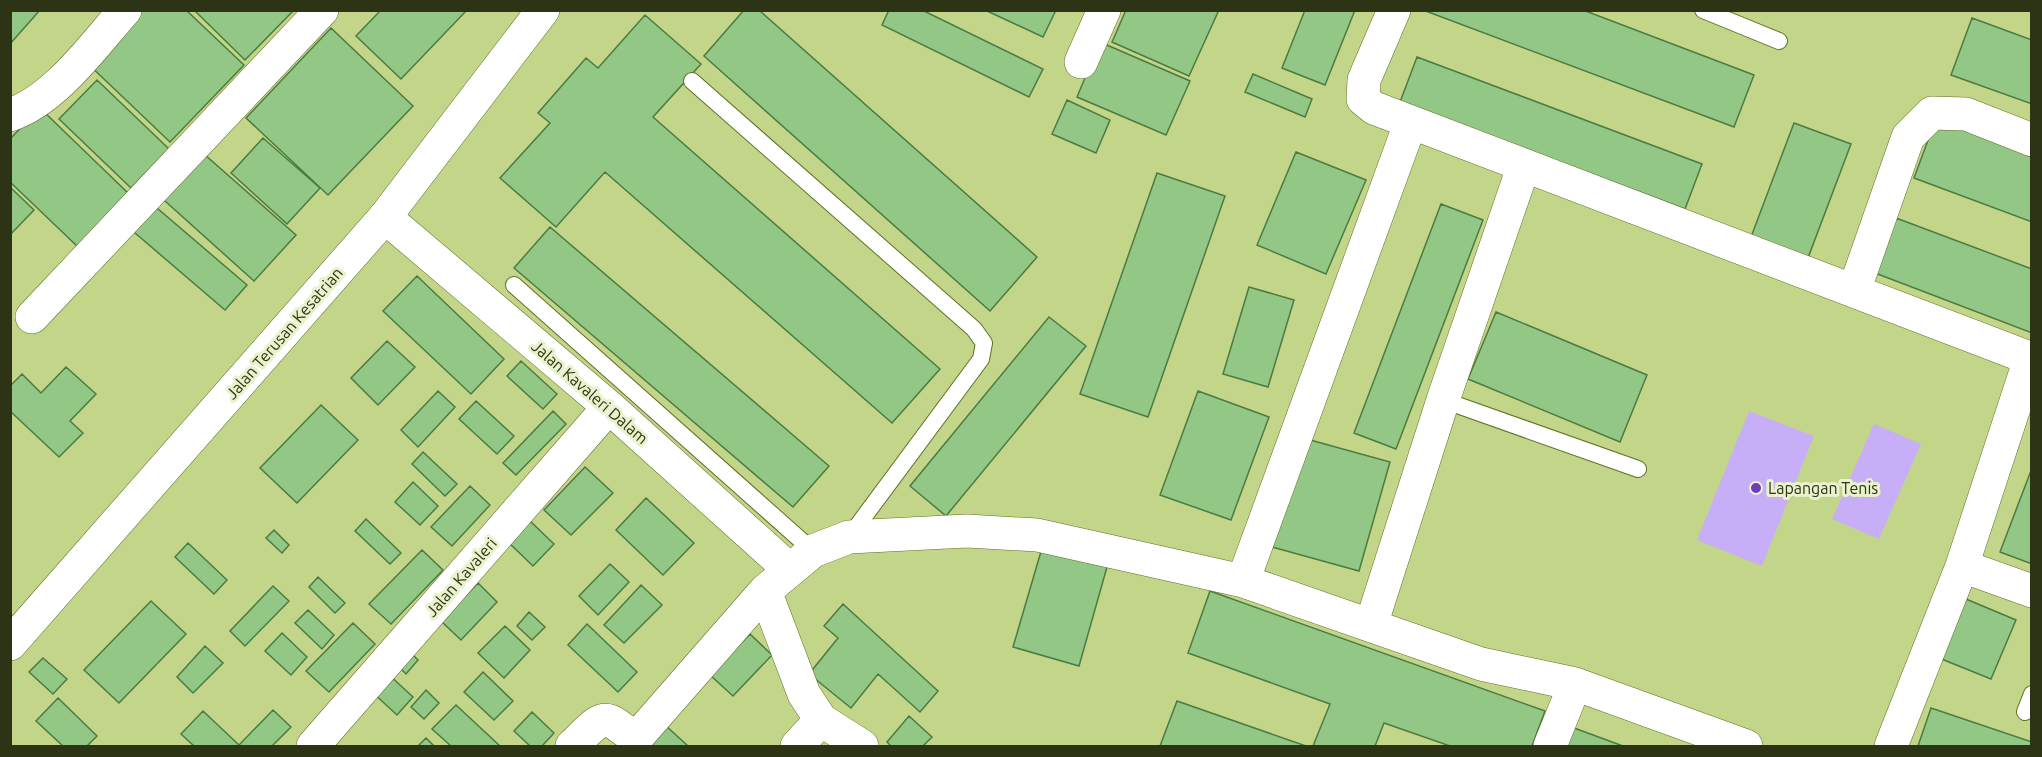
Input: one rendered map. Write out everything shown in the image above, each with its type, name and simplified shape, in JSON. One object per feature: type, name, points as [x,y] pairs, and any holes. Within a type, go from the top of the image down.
[{"type":"street","points":[[10,115],[28,109],[47,96],[125,10]]},
{"type":"street","points":[[32,317],[322,10]]},
{"type":"street","name":"Jalan Terusan Kesatrian","points":[[10,644],[385,217],[543,10]]},
{"type":"street","points":[[1081,63],[1104,10]]},
{"type":"street","points":[[1394,10],[1364,80],[1363,99],[1374,108],[1410,124],[1524,165],[2031,359],[1962,566],[1892,747]]},
{"type":"street","points":[[1854,291],[1908,136],[1932,113],[1966,114],[2031,140]]},
{"type":"street","points":[[1243,581],[1410,124]]},
{"type":"street","points":[[1371,625],[1443,400],[1524,165]]},
{"type":"street","name":"Jalan Kavaleri Dalam","points":[[385,217],[609,407],[802,561]]},
{"type":"street","name":"Jalan Kavaleri","points":[[313,747],[609,407]]},
{"type":"street","points":[[572,747],[597,723],[604,720],[612,720],[630,734],[640,734],[765,591],[802,561],[849,537],[967,531],[1037,535],[1243,581],[1481,664],[1575,684],[1746,747]]},
{"type":"street","points":[[1962,566],[2031,591]]},
{"type":"street","points":[[765,591],[804,694],[821,720],[862,747]]},
{"type":"street","points":[[1550,747],[1575,684]]},
{"type":"street","points":[[797,747],[821,720]]},
{"type":"lane","points":[[1703,10],[1779,41]]},
{"type":"lane","points":[[692,81],[974,329],[984,343],[981,359],[849,537]]},
{"type":"lane","points":[[514,285],[802,561]]},
{"type":"lane","points":[[1443,400],[1638,469]]},
{"type":"lane","points":[[2025,712],[2031,694]]},
{"type":"shaded area","name":"Lapangan Tenis","points":[[1749,411],[1814,436],[1762,566],[1697,540]]},
{"type":"shaded area","points":[[1874,424],[1921,444],[1879,539],[1832,519]]},
{"type":"building","points":[[10,10],[40,10],[10,44]]},
{"type":"building","points":[[132,10],[186,10],[244,65],[170,142],[84,60]]},
{"type":"building","points":[[194,10],[294,10],[245,60]]},
{"type":"building","points":[[381,10],[467,10],[401,79],[356,36]]},
{"type":"building","points":[[744,10],[759,10],[1037,257],[990,311],[704,56]]},
{"type":"building","points":[[889,10],[922,10],[1043,69],[1029,97],[882,25]]},
{"type":"building","points":[[985,10],[1056,10],[1043,37]]},
{"type":"building","points":[[1126,10],[1215,10],[1218,12],[1189,76],[1112,42]]},
{"type":"building","points":[[1305,10],[1355,10],[1325,85],[1282,68]]},
{"type":"building","points":[[1423,10],[1583,10],[1754,75],[1734,127]]},
{"type":"building","points":[[645,15],[701,64],[653,117],[940,369],[892,423],[605,172],[556,227],[500,178],[550,123],[538,113],[586,58],[598,68]]},
{"type":"building","points":[[1972,18],[2032,40],[2032,104],[1951,75]]},
{"type":"building","points":[[331,28],[413,106],[328,195],[246,118]]},
{"type":"building","points":[[1100,42],[1190,81],[1166,135],[1077,97]]},
{"type":"building","points":[[1417,57],[1702,164],[1685,209],[1400,102]]},
{"type":"building","points":[[1253,74],[1312,99],[1305,117],[1245,92]]},
{"type":"building","points":[[97,80],[169,149],[131,188],[59,119]]},
{"type":"building","points":[[1067,100],[1110,120],[1096,153],[1052,134]]},
{"type":"building","points":[[40,108],[129,194],[78,247],[10,182],[10,139]]},
{"type":"building","points":[[1937,116],[2032,151],[2032,222],[1914,178]]},
{"type":"building","points":[[1794,123],[1851,144],[1808,258],[1751,237]]},
{"type":"building","points":[[263,138],[320,188],[287,224],[231,173]]},
{"type":"building","points":[[196,147],[296,235],[254,281],[155,192]]},
{"type":"building","points":[[1296,152],[1366,180],[1326,274],[1257,245]]},
{"type":"building","points":[[1157,173],[1225,196],[1148,417],[1080,394]]},
{"type":"building","points":[[10,187],[34,210],[10,235]]},
{"type":"building","points":[[150,202],[247,285],[225,310],[128,227]]},
{"type":"building","points":[[1441,204],[1483,220],[1396,449],[1354,433]]},
{"type":"building","points":[[1896,218],[2032,269],[2032,333],[1875,273]]},
{"type":"building","points":[[550,227],[829,466],[793,507],[514,268]]},
{"type":"building","points":[[417,276],[504,359],[471,394],[383,311]]},
{"type":"building","points":[[1249,287],[1294,300],[1268,387],[1223,374]]},
{"type":"building","points":[[1496,312],[1647,375],[1620,442],[1468,379]]},
{"type":"building","points":[[1049,317],[1086,346],[946,516],[910,486]]},
{"type":"building","points":[[387,341],[415,367],[378,405],[351,378]]},
{"type":"building","points":[[521,361],[557,394],[543,409],[507,376]]},
{"type":"building","points":[[66,367],[96,394],[70,421],[83,433],[59,457],[10,411],[10,386],[22,374],[41,393]]},
{"type":"building","points":[[438,391],[455,407],[418,447],[401,430]]},
{"type":"building","points":[[1198,391],[1269,417],[1231,520],[1160,495]]},
{"type":"building","points":[[476,401],[514,436],[497,454],[459,419]]},
{"type":"building","points":[[321,405],[358,440],[297,503],[260,468]]},
{"type":"building","points":[[553,411],[566,424],[516,475],[503,463]]},
{"type":"building","points":[[1303,438],[1390,462],[1359,571],[1272,547]]},
{"type":"building","points":[[423,452],[457,484],[445,496],[412,464]]},
{"type":"building","points":[[585,467],[613,493],[571,535],[544,510]]},
{"type":"building","points":[[2032,468],[2032,564],[2000,552]]},
{"type":"building","points":[[413,482],[438,506],[420,525],[395,502]]},
{"type":"building","points":[[470,486],[490,505],[452,546],[431,527]]},
{"type":"building","points":[[646,498],[694,543],[663,575],[616,530]]},
{"type":"building","points":[[366,519],[401,553],[390,564],[355,531]]},
{"type":"building","points":[[529,520],[554,544],[533,566],[507,541]]},
{"type":"building","points":[[274,530],[289,545],[282,553],[266,538]]},
{"type":"building","points":[[188,543],[227,580],[214,594],[175,557]]},
{"type":"building","points":[[1042,548],[1107,567],[1079,666],[1013,647]]},
{"type":"building","points":[[422,550],[443,570],[391,624],[369,604]]},
{"type":"building","points":[[610,564],[629,582],[598,615],[579,596]]},
{"type":"building","points":[[318,577],[345,603],[335,613],[309,587]]},
{"type":"building","points":[[478,583],[497,602],[461,640],[441,621]]},
{"type":"building","points":[[641,585],[662,605],[624,643],[604,625]]},
{"type":"building","points":[[273,586],[289,601],[245,646],[230,631]]},
{"type":"building","points":[[1210,591],[1545,711],[1532,746],[1450,746],[1384,723],[1375,746],[1313,746],[1330,704],[1188,653]]},
{"type":"building","points":[[1954,594],[2016,620],[1991,679],[1929,654]]},
{"type":"building","points":[[151,601],[186,634],[119,703],[84,670]]},
{"type":"building","points":[[843,604],[938,691],[920,712],[878,674],[851,708],[809,674],[838,638],[824,626]]},
{"type":"building","points":[[308,610],[334,635],[322,649],[295,623]]},
{"type":"building","points":[[529,612],[545,627],[532,640],[517,626]]},
{"type":"building","points":[[353,623],[375,644],[329,692],[306,671]]},
{"type":"building","points":[[587,624],[637,672],[618,692],[568,645]]},
{"type":"building","points":[[505,626],[530,650],[504,678],[478,653]]},
{"type":"building","points":[[282,633],[307,657],[291,675],[265,651]]},
{"type":"building","points":[[750,634],[772,655],[733,696],[710,675]]},
{"type":"building","points":[[205,646],[223,663],[193,693],[177,677]]},
{"type":"building","points":[[411,653],[418,660],[406,674],[398,666]]},
{"type":"building","points":[[43,658],[67,679],[53,694],[29,672]]},
{"type":"building","points":[[483,672],[513,701],[494,720],[464,692]]},
{"type":"building","points":[[387,673],[413,697],[397,715],[370,690]]},
{"type":"building","points":[[426,690],[439,703],[424,719],[411,707]]},
{"type":"building","points":[[58,698],[97,736],[87,746],[63,746],[36,721]]},
{"type":"building","points":[[1177,701],[1306,746],[1160,746]]},
{"type":"building","points":[[456,705],[500,746],[451,746],[432,729]]},
{"type":"building","points":[[1931,708],[2032,742],[2032,746],[1918,746]]},
{"type":"building","points":[[273,710],[291,727],[272,746],[194,746],[181,734],[203,711],[239,745]]},
{"type":"building","points":[[532,712],[554,733],[542,746],[530,746],[514,731]]},
{"type":"building","points":[[909,716],[932,737],[923,746],[891,746],[887,742]]},
{"type":"building","points":[[665,725],[688,746],[650,746],[647,744]]},
{"type":"building","points":[[1566,725],[1623,746],[1558,746]]},
{"type":"building","points":[[426,738],[434,746],[418,746]]},
{"type":"place","name":"Lapangan Tenis","points":[[1756,488]]}]
